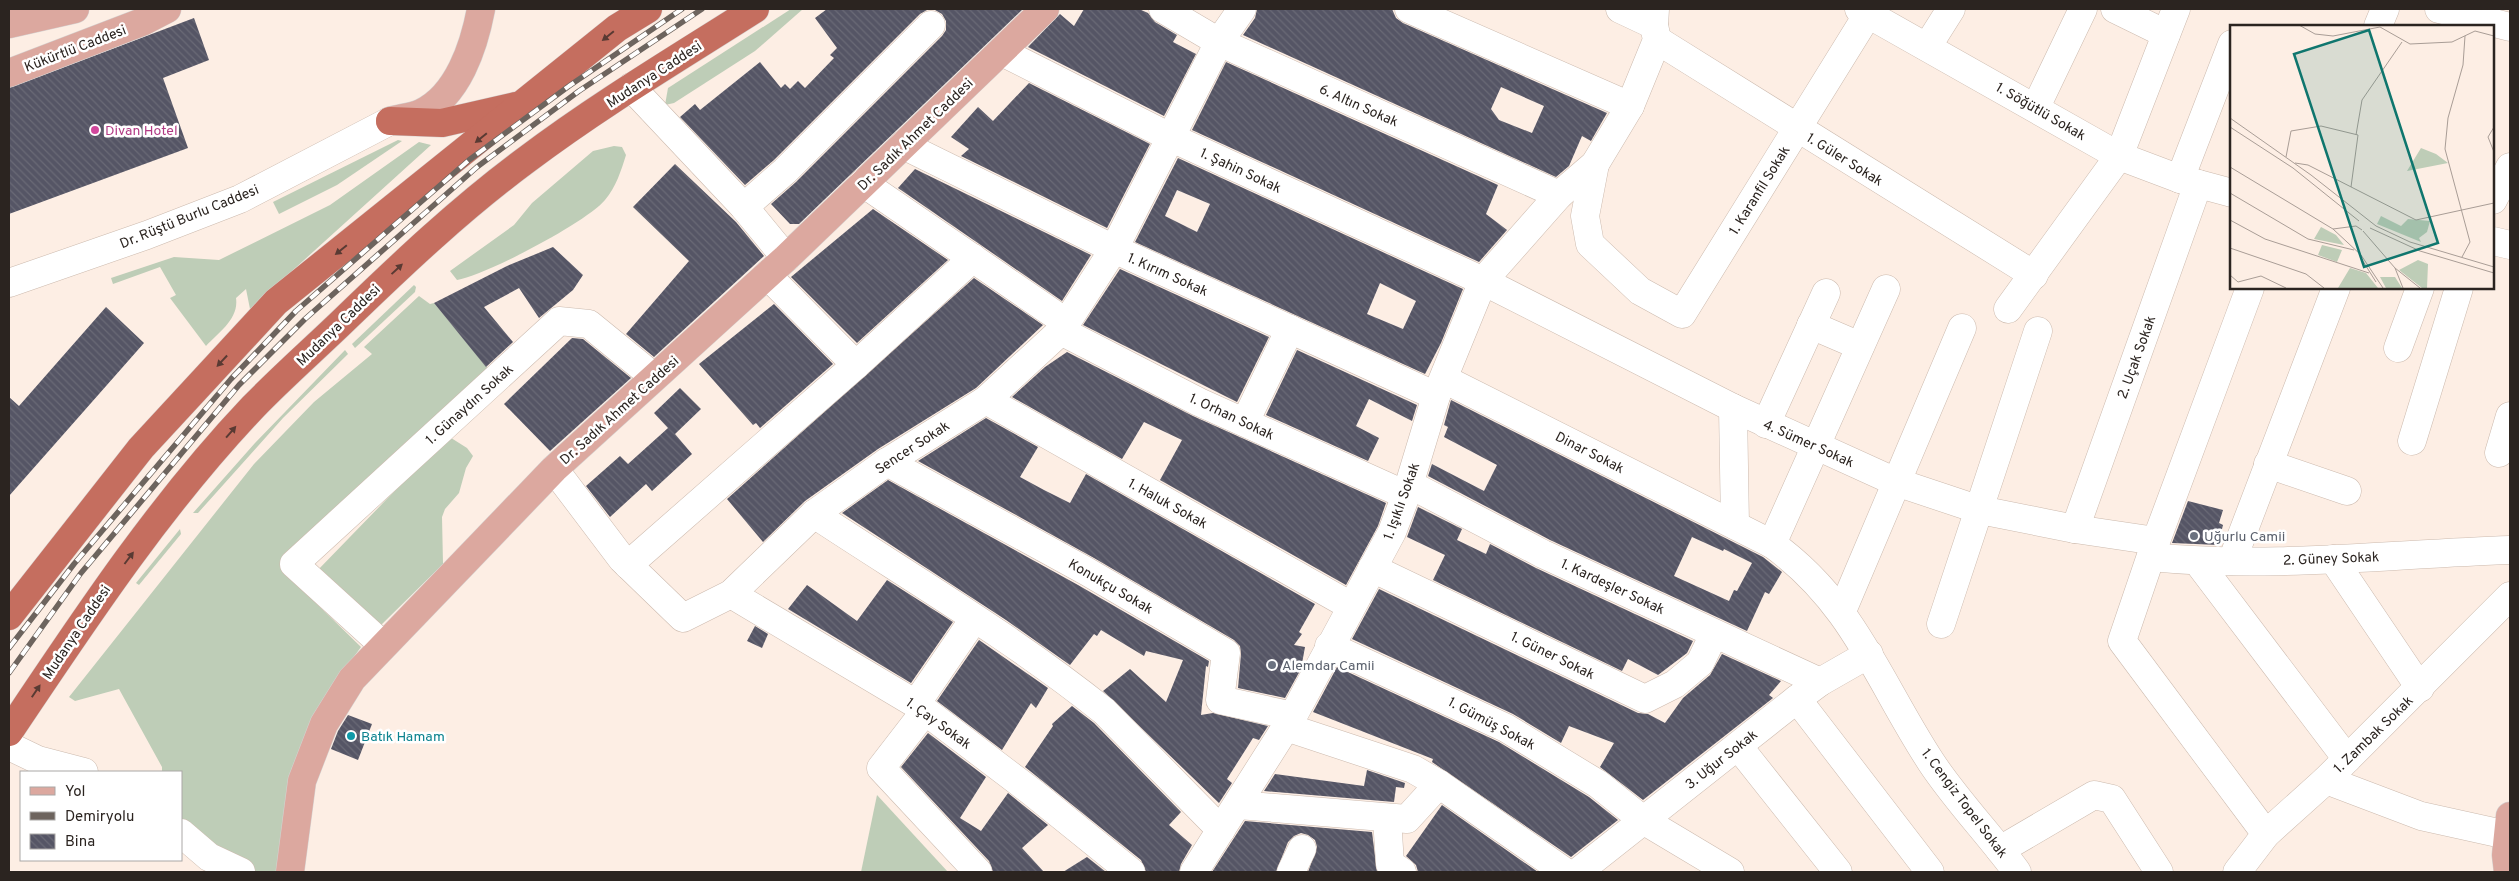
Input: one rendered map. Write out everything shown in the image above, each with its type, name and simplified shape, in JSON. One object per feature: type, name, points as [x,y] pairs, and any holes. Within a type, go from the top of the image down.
[{"type":"highway","points":[[9,616],[141,448],[276,302],[617,28],[648,9]]},
{"type":"highway","name":"Mudanya Caddesi","points":[[9,732],[108,585],[180,490],[252,407],[395,271],[463,210],[527,159],[631,88],[755,9]]},
{"type":"highway","points":[[390,120],[442,123],[524,104]]},
{"type":"main road","points":[[9,24],[75,9]]},
{"type":"main road","name":"Kükürtlü Caddesi","points":[[9,73],[142,22],[167,9]]},
{"type":"main road","points":[[390,120],[421,113],[444,96],[465,64],[482,9]]},
{"type":"main road","name":"Dr. Sadık Ahmet Caddesi","points":[[290,872],[302,781],[324,724],[352,679],[554,469],[777,266],[1045,9]]},
{"type":"street","name":"6. Altın Sokak","points":[[1162,9],[1219,42],[1559,195]]},
{"type":"street","name":"Sencer Sokak","points":[[628,565],[683,618],[731,594],[814,514],[887,462],[986,400],[1064,327],[1114,249],[1172,138],[1219,42],[1242,9]]},
{"type":"street","points":[[1409,9],[1630,106]]},
{"type":"street","name":"1. Güler Sokak","points":[[1620,9],[1655,25],[1797,130],[2034,275]]},
{"type":"street","points":[[1927,47],[1951,9]]},
{"type":"street","points":[[2036,107],[2083,9]]},
{"type":"street","points":[[2115,9],[2166,34]]},
{"type":"street","points":[[2008,309],[2119,156],[2176,9]]},
{"type":"street","points":[[2378,25],[2385,9]]},
{"type":"street","points":[[2439,9],[2494,25]]},
{"type":"street","name":"1. Söğütlü Sokak","points":[[1863,11],[2036,107],[2119,156],[2189,182],[2230,192]]},
{"type":"street","name":"1. Karanfil Sokak","points":[[1682,314],[1797,130],[1863,11]]},
{"type":"street","points":[[9,12],[36,17]]},
{"type":"street","points":[[744,207],[785,171],[932,25]]},
{"type":"street","name":"1. Işıklı Sokak","points":[[1194,872],[1289,722],[1392,532],[1408,490],[1440,388],[1483,281],[1559,195],[1595,164],[1630,106],[1655,25]]},
{"type":"street","name":"2. Uçak Sokak","points":[[2075,530],[2230,50]]},
{"type":"street","name":"1. Şahin Sokak","points":[[1002,52],[1172,138],[1483,281]]},
{"type":"street","points":[[631,88],[744,207],[777,266],[856,365]]},
{"type":"street","name":"Dr. Rüştü Burlu Caddesi","points":[[9,283],[147,235],[240,199],[390,120]]},
{"type":"street","name":"1. Kırım Sokak","points":[[903,145],[1114,249],[1290,329],[1440,388]]},
{"type":"street","name":"1. Işıklı Sokak","points":[[1595,164],[1585,216],[1590,244],[1640,291],[1682,314]]},
{"type":"street","points":[[2494,198],[2510,167]]},
{"type":"street","name":"1. Orhan Sokak","points":[[863,183],[973,258],[1064,327],[1199,402],[1408,490]]},
{"type":"street","points":[[2494,241],[2510,245]]},
{"type":"street","points":[[554,469],[628,565],[856,365],[973,258]]},
{"type":"street","name":"4. Sümer Sokak","points":[[1483,281],[1732,408],[1896,482],[1980,510],[2154,549]]},
{"type":"street","points":[[1772,544],[1886,289]]},
{"type":"street","points":[[2250,289],[2122,641],[2266,834]]},
{"type":"street","points":[[2232,561],[2336,289]]},
{"type":"street","points":[[2398,348],[2420,289]]},
{"type":"street","points":[[2412,441],[2458,289]]},
{"type":"street","points":[[1766,424],[1826,293]]},
{"type":"street","name":"1. Günaydın Sokak","points":[[383,645],[294,564],[559,321],[589,324],[654,378]]},
{"type":"street","points":[[1811,325],[1860,346]]},
{"type":"street","points":[[1842,611],[1962,328]]},
{"type":"street","points":[[1245,422],[1290,329]]},
{"type":"street","points":[[1941,624],[2038,331]]},
{"type":"street","name":"Dinar Sokak","points":[[1440,388],[1772,544],[1797,562],[1842,611],[1870,654]]},
{"type":"street","name":"1. Haluk Sokak","points":[[986,400],[1351,606]]},
{"type":"street","points":[[1732,408],[1735,525]]},
{"type":"street","points":[[2499,452],[2510,416]]},
{"type":"street","name":"Konukçu Sokak","points":[[887,462],[1086,571],[1226,653],[1220,700],[1289,722]]},
{"type":"street","points":[[2268,464],[2347,492]]},
{"type":"street","name":"1. Kardeşler Sokak","points":[[1408,490],[1820,682]]},
{"type":"street","points":[[814,514],[1048,668],[1104,711],[1221,830]]},
{"type":"street","name":"2. Güney Sokak","points":[[2154,549],[2197,562],[2333,559],[2510,550]]},
{"type":"street","points":[[2333,559],[2420,688]]},
{"type":"street","points":[[2197,562],[2347,759]]},
{"type":"street","name":"1. Güner Sokak","points":[[1372,568],[1644,699],[1675,684],[1700,663],[1714,634]]},
{"type":"street","name":"1. Çay Sokak","points":[[731,594],[920,708],[1032,792],[1132,872]]},
{"type":"street","name":"1. Zambak Sokak","points":[[2242,871],[2266,834],[2326,780],[2510,596]]},
{"type":"street","points":[[974,618],[920,708],[881,768],[978,872]]},
{"type":"street","name":"1. Gümüş Sokak","points":[[1329,646],[1506,728],[1598,784],[1643,820],[1730,872]]},
{"type":"street","name":"3. Uğur Sokak","points":[[1578,872],[1797,699],[1820,682],[1870,654]]},
{"type":"street","name":"1. Cengiz Topel Sokak","points":[[1870,654],[1931,762],[2017,872]]},
{"type":"street","points":[[1797,699],[1930,872]]},
{"type":"street","points":[[1289,722],[1413,769],[1440,784],[1565,872]]},
{"type":"street","points":[[9,746],[38,760],[80,771]]},
{"type":"street","points":[[1738,746],[1838,872]]},
{"type":"street","points":[[2326,780],[2508,847]]},
{"type":"street","points":[[1238,805],[1407,819],[1440,784]]},
{"type":"street","points":[[2000,850],[2094,795],[2112,800],[2160,872]]},
{"type":"street","points":[[1387,818],[1390,864],[1402,872]]},
{"type":"street","points":[[182,835],[209,857],[241,872]]},
{"type":"green space","points":[[791,9],[803,9],[755,51],[674,103],[665,105],[668,88]]},
{"type":"green space","points":[[398,140],[402,141],[337,185],[279,214],[273,202]]},
{"type":"green space","points":[[419,142],[431,145],[250,309],[246,289],[236,298],[236,306],[231,319],[206,346],[170,298],[176,295],[160,267],[113,284],[111,278],[174,257],[219,260],[330,205]]},
{"type":"green space","points":[[614,146],[622,147],[626,155],[612,190],[595,210],[558,234],[512,258],[457,280],[450,271],[514,225],[532,203],[593,151]]},
{"type":"green space","points":[[414,285],[416,287],[415,292],[355,348],[352,344]]},
{"type":"green space","points":[[419,296],[430,304],[434,303],[490,371],[305,548],[305,584],[316,603],[361,647],[326,695],[285,872],[255,872],[182,825],[182,771],[162,771],[162,767],[119,689],[75,701],[69,697],[254,464],[314,402],[372,354],[364,347]]},
{"type":"green space","points":[[345,350],[348,354],[283,418],[198,513],[193,513],[255,443]]},
{"type":"green space","points":[[448,436],[467,448],[473,456],[466,468],[459,493],[445,509],[442,517],[443,564],[379,627],[316,572]]},
{"type":"green space","points":[[180,529],[181,534],[139,585],[136,583]]},
{"type":"green space","points":[[877,795],[948,872],[861,872]]},
{"type":"building","points":[[827,9],[1023,9],[799,224],[790,224],[771,204],[796,182],[942,36],[946,30],[946,21],[942,14],[935,10],[927,10],[920,14],[774,160],[745,185],[680,117],[695,104],[700,110],[760,62],[781,88],[785,84],[790,89],[798,81],[805,88],[834,58],[830,55],[837,48],[815,18]]},
{"type":"building","points":[[1084,9],[1139,9],[1148,13],[1155,22],[1177,35],[1173,42],[1196,54],[1164,116],[1028,47],[1060,14],[1074,26]]},
{"type":"building","points":[[1257,9],[1392,9],[1396,18],[1403,23],[1607,113],[1591,141],[1582,136],[1569,166],[1556,177],[1243,35],[1255,18]],"holes":[[[1501,87],[1544,106],[1532,133],[1499,120],[1491,109]]]},
{"type":"building","name":"Divan Hotel","points":[[194,18],[209,60],[163,78],[188,148],[9,214],[9,88]]},
{"type":"building","points":[[1226,62],[1498,185],[1486,214],[1507,230],[1479,262],[1192,130]]},
{"type":"building","points":[[1029,83],[1150,144],[1107,228],[961,156],[969,149],[951,137],[978,107],[993,121]]},
{"type":"building","points":[[1178,158],[1463,289],[1441,343],[1425,374],[1135,242]],"holes":[[[1177,190],[1210,204],[1197,232],[1165,216]],[[1380,283],[1416,301],[1403,329],[1367,314]]]},
{"type":"building","points":[[675,164],[736,222],[764,256],[654,357],[626,334],[689,261],[633,207]]},
{"type":"building","points":[[915,169],[1091,255],[1062,301],[898,188]]},
{"type":"building","points":[[873,209],[948,260],[857,343],[791,277]]},
{"type":"building","points":[[553,247],[583,275],[573,290],[539,318],[519,288],[484,307],[513,342],[486,367],[434,303],[507,266]]},
{"type":"building","points":[[1120,269],[1269,337],[1237,402],[1083,325]]},
{"type":"building","points":[[974,278],[1043,325],[976,388],[878,449],[805,501],[763,542],[727,499]]},
{"type":"building","points":[[774,304],[833,364],[760,428],[756,423],[753,425],[699,364]]},
{"type":"building","points":[[106,307],[144,343],[9,496],[9,397],[19,406]]},
{"type":"building","points":[[572,338],[583,339],[631,378],[550,451],[504,404]]},
{"type":"building","points":[[1297,350],[1417,405],[1412,421],[1369,399],[1356,426],[1379,438],[1368,461],[1266,415]]},
{"type":"building","points":[[1067,352],[1193,416],[1386,503],[1378,526],[1346,585],[1160,480],[1182,440],[1144,422],[1122,459],[1012,397],[1045,367]]},
{"type":"building","points":[[680,388],[701,409],[675,434],[692,454],[652,491],[646,484],[610,517],[586,486],[620,456],[628,464],[668,428],[654,413]]},
{"type":"building","points":[[1451,400],[1763,557],[1782,572],[1769,594],[1765,592],[1747,631],[1550,540],[1428,476],[1432,464],[1484,491],[1497,465],[1444,437],[1448,427],[1444,425]],"holes":[[[1692,537],[1723,551],[1724,549],[1752,563],[1737,591],[1734,590],[1729,601],[1674,576]]]},
{"type":"building","points":[[986,418],[1038,447],[1020,477],[1070,503],[1086,474],[1315,604],[1299,632],[1302,634],[1294,645],[1305,647],[1301,669],[1285,698],[1238,688],[1241,654],[1240,646],[1234,640],[1094,558],[918,461]]},
{"type":"building","points":[[888,480],[1078,585],[1209,661],[1208,667],[1206,666],[1201,715],[1213,713],[1268,726],[1259,740],[1253,738],[1227,779],[1232,783],[1219,803],[1103,691],[1130,669],[1166,702],[1183,660],[1146,651],[1144,656],[1101,630],[1097,636],[1094,634],[1070,665],[1006,620],[842,513]]},
{"type":"building","name":"Uğurlu Camii","points":[[2188,501],[2223,510],[2219,523],[2223,525],[2218,545],[2172,543]]},
{"type":"building","points":[[1418,507],[1462,529],[1457,540],[1486,554],[1490,544],[1536,568],[1693,641],[1687,653],[1658,675],[1628,659],[1622,671],[1433,580],[1445,555],[1407,537]]},
{"type":"building","points":[[887,580],[953,622],[911,683],[788,609],[807,585],[857,621]]},
{"type":"building","points":[[1379,589],[1638,713],[1648,714],[1665,723],[1683,698],[1710,675],[1722,654],[1781,681],[1769,695],[1773,698],[1643,800],[1600,767],[1614,743],[1569,726],[1561,743],[1513,714],[1352,639]]},
{"type":"building","points":[[755,626],[768,634],[762,648],[747,641]]},
{"type":"building","points":[[979,640],[1048,688],[1036,708],[1031,703],[1002,750],[937,701]]},
{"type":"building","points":[[1337,667],[1499,742],[1589,797],[1618,820],[1571,857],[1432,762],[1433,759],[1313,712]]},
{"type":"building","points":[[1072,706],[1094,723],[1181,812],[1169,825],[1192,845],[1181,864],[1179,872],[1146,872],[1141,860],[1025,767],[1053,726],[1052,724]]},
{"type":"building","name":"Batık Hamam","points":[[348,715],[372,724],[358,760],[331,749],[338,731]]},
{"type":"building","points":[[928,733],[986,777],[960,818],[981,831],[1008,793],[1048,825],[1022,848],[1044,872],[993,872],[989,861],[901,767]]},
{"type":"building","points":[[1367,770],[1405,783],[1404,788],[1396,787],[1394,802],[1264,791],[1275,774],[1364,786]]},
{"type":"building","points":[[1442,805],[1538,872],[1418,872],[1416,865],[1406,856]]},
{"type":"building","points":[[1245,821],[1372,832],[1377,872],[1308,872],[1317,847],[1315,840],[1301,833],[1294,836],[1288,842],[1276,872],[1212,872]]},
{"type":"building","points":[[1087,857],[1106,872],[1063,872]]},
{"type":"railway","points":[[9,648],[74,564],[231,379],[296,311],[469,160],[569,86],[682,9]]},
{"type":"railway","points":[[9,673],[81,573],[239,385],[305,319],[477,167],[579,91],[702,9]]},
{"type":"place","name":"Divan Hotel","points":[[95,130]]},
{"type":"place","name":"Uğurlu Camii","points":[[2194,536]]},
{"type":"place","name":"Alemdar Camii","points":[[1272,665]]},
{"type":"place","name":"Batık Hamam","points":[[351,736]]}]
